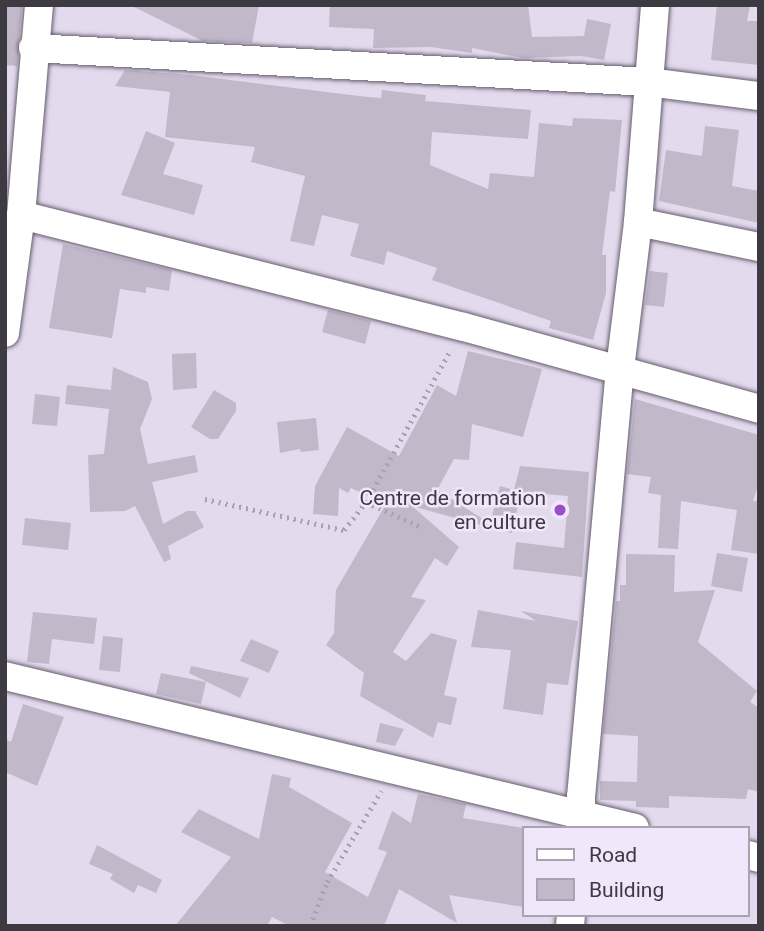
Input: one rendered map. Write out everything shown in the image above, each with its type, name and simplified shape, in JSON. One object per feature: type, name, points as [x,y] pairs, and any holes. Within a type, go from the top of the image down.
[{"type":"street","points":[[5,333],[11,258],[22,215],[33,48],[39,5]]},
{"type":"street","points":[[583,821],[581,797],[620,369],[638,222],[655,5]]},
{"type":"street","points":[[33,48],[648,82],[759,96]]},
{"type":"street","points":[[22,215],[464,327],[759,410]]},
{"type":"street","points":[[638,222],[759,247]]},
{"type":"street","points":[[5,677],[295,748],[395,768],[583,821],[620,826]]},
{"type":"path","points":[[205,499],[344,530],[366,502],[464,327]]},
{"type":"path","points":[[366,502],[421,527]]},
{"type":"path","points":[[310,926],[327,882],[395,768]]},
{"type":"building","points":[[5,5],[22,5],[17,66],[5,65]]},
{"type":"building","points":[[130,5],[259,5],[252,43],[203,41]]},
{"type":"building","points":[[330,5],[528,5],[532,37],[584,36],[587,19],[611,24],[604,60],[581,56],[523,58],[472,48],[472,53],[431,47],[373,48],[374,29],[329,27]]},
{"type":"building","points":[[717,5],[750,5],[747,21],[759,21],[759,65],[711,60]]},
{"type":"building","points":[[125,70],[191,75],[367,97],[381,98],[382,90],[426,95],[425,101],[531,110],[528,139],[432,132],[430,165],[488,189],[490,173],[534,177],[539,123],[572,126],[573,118],[622,120],[615,192],[610,191],[602,255],[606,255],[606,293],[593,340],[549,328],[551,321],[432,280],[437,268],[387,251],[384,265],[350,256],[359,224],[322,215],[314,246],[290,241],[305,176],[251,162],[255,147],[165,137],[170,92],[115,86]]},
{"type":"building","points":[[705,126],[739,130],[732,186],[759,191],[759,223],[659,201],[666,150],[702,156]]},
{"type":"building","points":[[146,131],[175,143],[163,174],[203,185],[194,215],[121,195]]},
{"type":"building","points":[[63,244],[172,270],[169,291],[146,287],[146,293],[120,289],[112,338],[49,328]]},
{"type":"building","points":[[650,271],[668,273],[664,307],[645,305]]},
{"type":"building","points":[[328,310],[371,321],[365,344],[322,332]]},
{"type":"building","points":[[468,351],[542,369],[523,437],[472,424],[469,460],[454,459],[437,490],[486,521],[484,526],[412,506],[459,547],[447,566],[435,558],[411,597],[426,600],[393,652],[406,661],[431,633],[457,640],[444,695],[457,698],[451,725],[438,722],[433,738],[360,696],[364,673],[326,645],[334,633],[336,590],[386,504],[351,488],[348,493],[339,488],[338,516],[313,514],[315,486],[347,427],[399,456],[437,385],[456,396]]},
{"type":"building","points":[[196,353],[197,388],[173,390],[172,354]]},
{"type":"building","points":[[113,367],[148,382],[152,399],[140,429],[148,464],[195,455],[198,472],[152,482],[163,524],[187,511],[195,511],[204,527],[168,546],[171,559],[164,562],[135,506],[125,511],[90,512],[88,455],[104,454],[109,409],[65,404],[67,385],[111,390]]},
{"type":"building","points":[[214,390],[236,403],[236,411],[218,439],[210,439],[191,427]]},
{"type":"building","points":[[35,394],[60,397],[57,426],[32,424]]},
{"type":"building","points":[[635,399],[759,435],[759,482],[753,501],[759,501],[759,554],[731,550],[737,510],[681,501],[678,549],[658,548],[661,495],[648,493],[651,477],[627,474]]},
{"type":"building","points":[[316,418],[319,450],[301,452],[300,449],[280,453],[277,422]]},
{"type":"building","points":[[520,466],[589,472],[582,577],[513,569],[516,542],[564,548],[568,496],[521,492],[512,533],[489,527],[500,486],[514,490]]},
{"type":"building","points":[[25,518],[71,523],[68,550],[22,545]]},
{"type":"building","points":[[717,553],[748,558],[742,592],[711,586]]},
{"type":"building","points":[[626,554],[675,555],[674,592],[715,590],[698,642],[757,691],[750,702],[759,708],[759,792],[748,789],[746,799],[669,796],[669,808],[636,807],[636,801],[600,800],[600,781],[637,782],[638,736],[603,734],[616,601],[620,601],[620,585],[626,585]]},
{"type":"building","points":[[478,610],[536,621],[521,611],[578,621],[568,685],[547,683],[543,715],[503,709],[511,650],[471,647]]},
{"type":"building","points":[[33,612],[97,618],[94,644],[52,639],[49,664],[27,662]]},
{"type":"building","points":[[103,636],[123,638],[120,672],[99,670]]},
{"type":"building","points":[[251,639],[279,651],[269,673],[240,661]]},
{"type":"building","points":[[191,666],[249,678],[240,698],[189,673]]},
{"type":"building","points":[[161,673],[206,682],[201,704],[156,694]]},
{"type":"building","points":[[23,704],[64,717],[37,786],[5,772],[5,739],[11,742]]},
{"type":"building","points":[[380,723],[404,729],[395,746],[376,742]]},
{"type":"building","points":[[272,774],[291,778],[289,787],[352,823],[325,872],[368,897],[387,852],[378,849],[392,811],[411,823],[418,794],[466,804],[463,818],[522,828],[522,907],[449,895],[457,923],[399,889],[384,926],[290,926],[272,917],[267,926],[175,926],[231,857],[181,832],[199,809],[259,839]]},
{"type":"building","points":[[97,845],[162,880],[156,893],[138,885],[134,893],[110,879],[113,874],[89,864]]},
{"type":"place","name":"Centre de formation en culture","points":[[560,510]]}]
